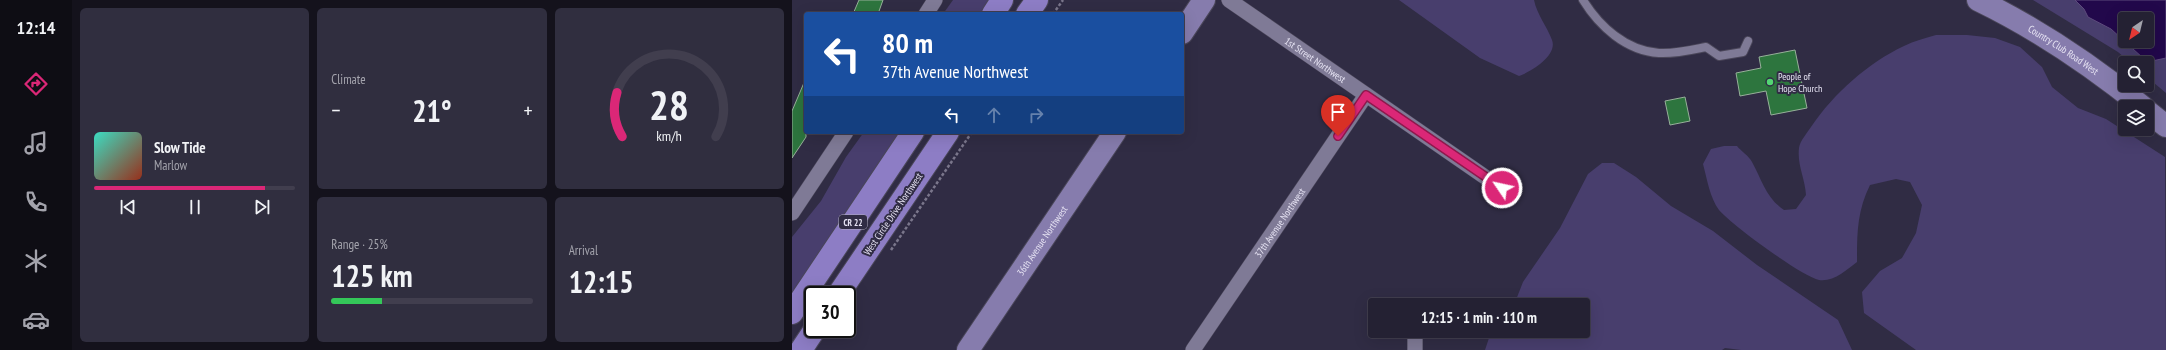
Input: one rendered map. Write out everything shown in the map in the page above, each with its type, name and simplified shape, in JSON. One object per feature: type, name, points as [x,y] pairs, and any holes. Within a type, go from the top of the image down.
[{"type":"main road","points":[[994,12],[1002,0]]},
{"type":"main road","points":[[1028,12],[1037,0]]},
{"type":"main road","name":"CR 22","points":[[792,312],[913,134]]},
{"type":"main road","name":"West Circle Drive Northwest","points":[[854,286],[947,134]]},
{"type":"main road","points":[[801,350],[809,338]]},
{"type":"street","points":[[927,12],[935,0]]},
{"type":"street","points":[[1184,30],[1204,0]]},
{"type":"street","name":"1st Street Northwest","points":[[1229,0],[1502,188]]},
{"type":"street","name":"Country Club Road West","points":[[1978,0],[2038,31],[2082,60],[2134,100]]},
{"type":"street","name":"37th Avenue Northwest","points":[[1193,350],[1366,95]]},
{"type":"street","points":[[2154,117],[2166,126]]},
{"type":"street","points":[[792,213],[845,134]]},
{"type":"street","name":"36th Avenue Northwest","points":[[968,350],[1114,134]]},
{"type":"street","points":[[1415,350],[1416,338]]},
{"type":"lane","points":[[1583,0],[1590,11],[1608,31],[1636,48],[1658,53],[1669,53],[1706,47],[1719,56],[1743,52],[1748,41]]},
{"type":"path","points":[[1054,12],[1063,0]]},
{"type":"path","points":[[887,256],[971,134]]},
{"type":"shaded area","points":[[953,0],[1003,0],[995,12],[944,12]]},
{"type":"shaded area","points":[[1399,0],[1534,0],[1537,11],[1548,30],[1553,46],[1551,52],[1542,62],[1530,71],[1519,76],[1480,58]]},
{"type":"shaded area","points":[[2033,0],[2166,0],[2166,93],[2154,83],[2154,56],[2123,56]]},
{"type":"shaded area","points":[[2075,0],[2166,0],[2166,58],[2154,61],[2154,56],[2141,56],[2132,48],[2154,48],[2154,12],[2118,12],[2118,35],[2111,29],[2088,17],[2084,9]]},
{"type":"shaded area","points":[[1936,35],[1967,35],[1995,38],[2020,47],[2042,67],[2052,87],[2078,108],[2106,119],[2118,127],[2118,136],[2132,136],[2165,157],[2166,350],[1916,350],[1864,313],[1862,292],[1880,271],[1902,258],[1916,233],[1922,205],[1910,182],[1896,179],[1870,185],[1860,213],[1857,262],[1840,275],[1824,280],[1819,280],[1810,276],[1783,260],[1738,227],[1719,210],[1711,194],[1703,164],[1711,149],[1724,146],[1737,146],[1751,160],[1765,188],[1773,200],[1784,210],[1796,209],[1806,195],[1799,160],[1799,148],[1804,137],[1820,114],[1841,91],[1865,70],[1891,53],[1908,44]]},
{"type":"shaded area","points":[[863,134],[908,134],[808,286],[804,286],[804,293],[792,311],[792,237],[821,201],[846,157]]},
{"type":"shaded area","points":[[1602,163],[1614,163],[1636,177],[1671,206],[1713,231],[1757,265],[1838,320],[1852,350],[1741,350],[1725,348],[1722,350],[1485,350],[1489,338],[1590,338],[1590,298],[1517,298],[1523,282],[1560,228],[1588,174]]},
{"type":"building","points":[[859,0],[883,0],[879,12],[854,12]]},
{"type":"building","name":"People of Hope Church","points":[[1795,50],[1807,108],[1771,115],[1766,91],[1740,96],[1736,73],[1761,68],[1759,57]]},
{"type":"building","points":[[804,83],[804,134],[806,134],[806,137],[792,158],[792,111]]},
{"type":"building","points":[[1685,97],[1690,121],[1670,125],[1665,101]]},
{"type":"place","name":"People of Hope Church","points":[[1770,82]]},
{"type":"route","points":[[1338,136],[1366,95],[1502,188]]}]
